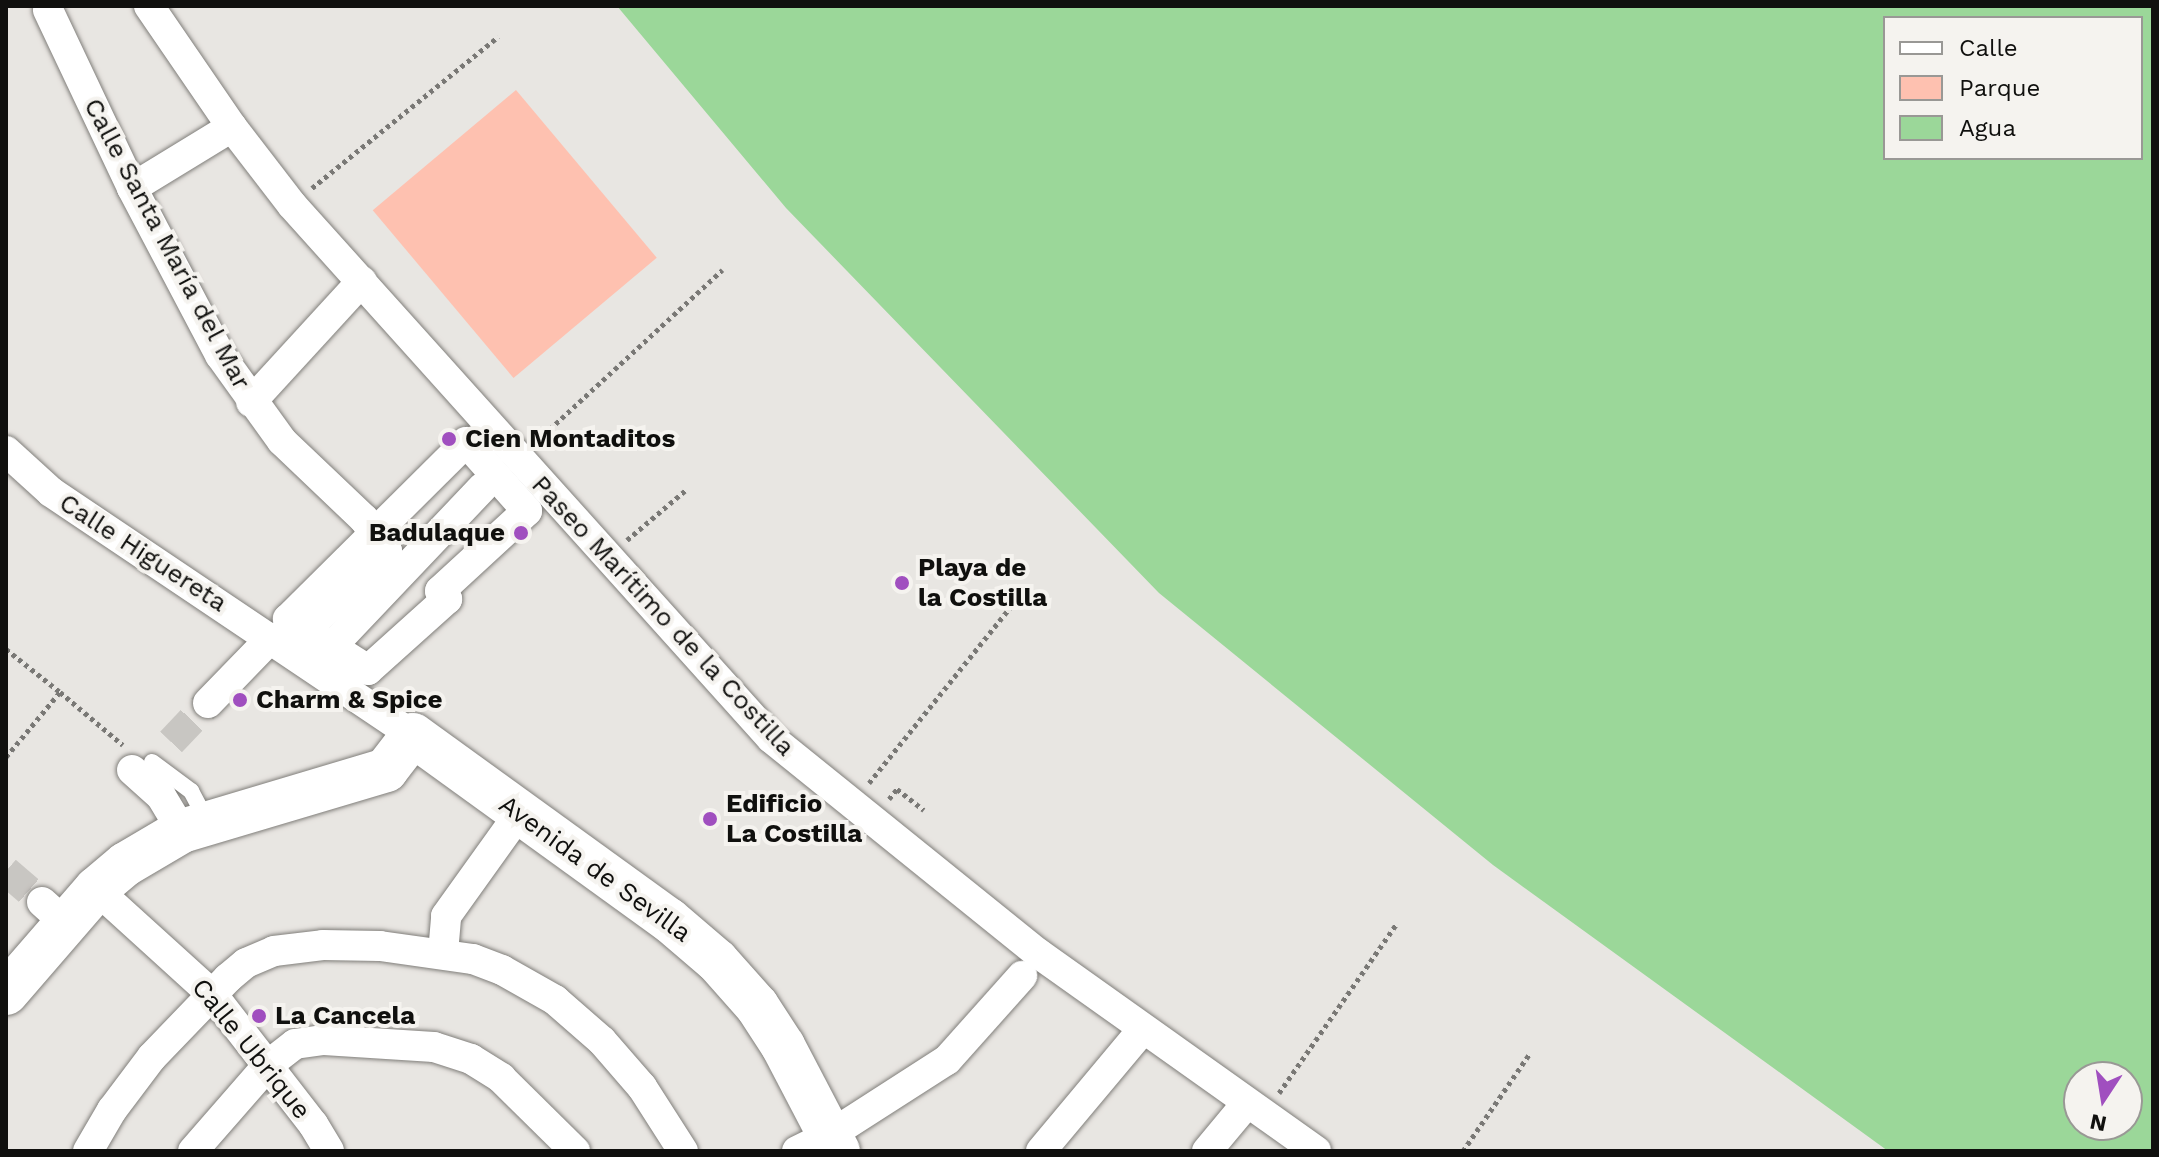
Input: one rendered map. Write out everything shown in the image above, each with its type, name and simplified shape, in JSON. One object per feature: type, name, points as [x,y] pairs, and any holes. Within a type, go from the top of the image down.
[{"type":"street","name":"Paseo Marítimo de la Costilla","points":[[149,6],[232,127],[292,205],[605,558],[771,738],[850,805],[1142,1030],[1316,1151]]},
{"type":"street","name":"Calle Santa María del Mar","points":[[48,10],[132,188],[220,355],[282,441],[374,533]]},
{"type":"street","points":[[132,188],[232,127]]},
{"type":"street","points":[[251,402],[362,281]]},
{"type":"street","points":[[208,703],[287,639],[288,619],[466,442],[527,511],[440,591],[447,599],[368,670],[322,657],[483,487]]},
{"type":"street","name":"Calle Higuereta","points":[[6,451],[51,492],[287,639],[322,657]]},
{"type":"street","name":"Avenida de Sevilla","points":[[322,657],[413,735],[669,920],[717,961],[757,1006],[783,1046],[821,1146]]},
{"type":"street","points":[[6,993],[53,913],[96,889],[126,864],[195,827],[386,770],[413,735]]},
{"type":"street","points":[[142,766],[161,796],[195,827]]},
{"type":"street","points":[[443,953],[446,916],[519,814]]},
{"type":"street","name":"Calle Ubrique","points":[[96,889],[212,994],[268,1065],[329,1151]]},
{"type":"street","points":[[88,1151],[112,1110],[152,1057],[246,963],[274,951],[323,945],[380,946],[443,953],[502,970],[555,1000],[602,1041],[642,1087],[683,1151]]},
{"type":"street","points":[[821,1146],[947,1060],[1022,976]]},
{"type":"street","points":[[1041,1151],[1142,1030]]},
{"type":"street","points":[[193,1151],[268,1065],[295,1044],[324,1040],[434,1047],[471,1059],[501,1078],[563,1147]]},
{"type":"street","points":[[1207,1151],[1255,1109]]},
{"type":"path","points":[[292,205],[498,37]]},
{"type":"path","points":[[517,459],[722,270]]},
{"type":"path","points":[[605,558],[687,489]]},
{"type":"path","points":[[850,805],[1016,600]]},
{"type":"path","points":[[6,649],[138,758],[142,766]]},
{"type":"path","points":[[6,757],[60,692]]},
{"type":"path","points":[[1255,1109],[1397,923]]},
{"type":"path","points":[[1463,1151],[1530,1053]]},
{"type":"green space","points":[[516,90],[657,258],[514,378],[373,210]]},
{"type":"water","points":[[617,6],[2153,6],[2153,1151],[1888,1151],[1493,865],[1159,593],[786,208]]},
{"type":"tunnel","points":[[171,742],[208,703]]},
{"type":"tunnel","points":[[6,871],[42,902]]},
{"type":"place","name":"Cien Montaditos","points":[[449,439]]},
{"type":"place","name":"Badulaque","points":[[521,533]]},
{"type":"place","name":"Playa de la Costilla","points":[[902,583]]},
{"type":"place","name":"Charm & Spice","points":[[240,700]]},
{"type":"place","name":"Edificio La Costilla","points":[[710,819]]},
{"type":"place","name":"La Cancela","points":[[259,1016]]}]
